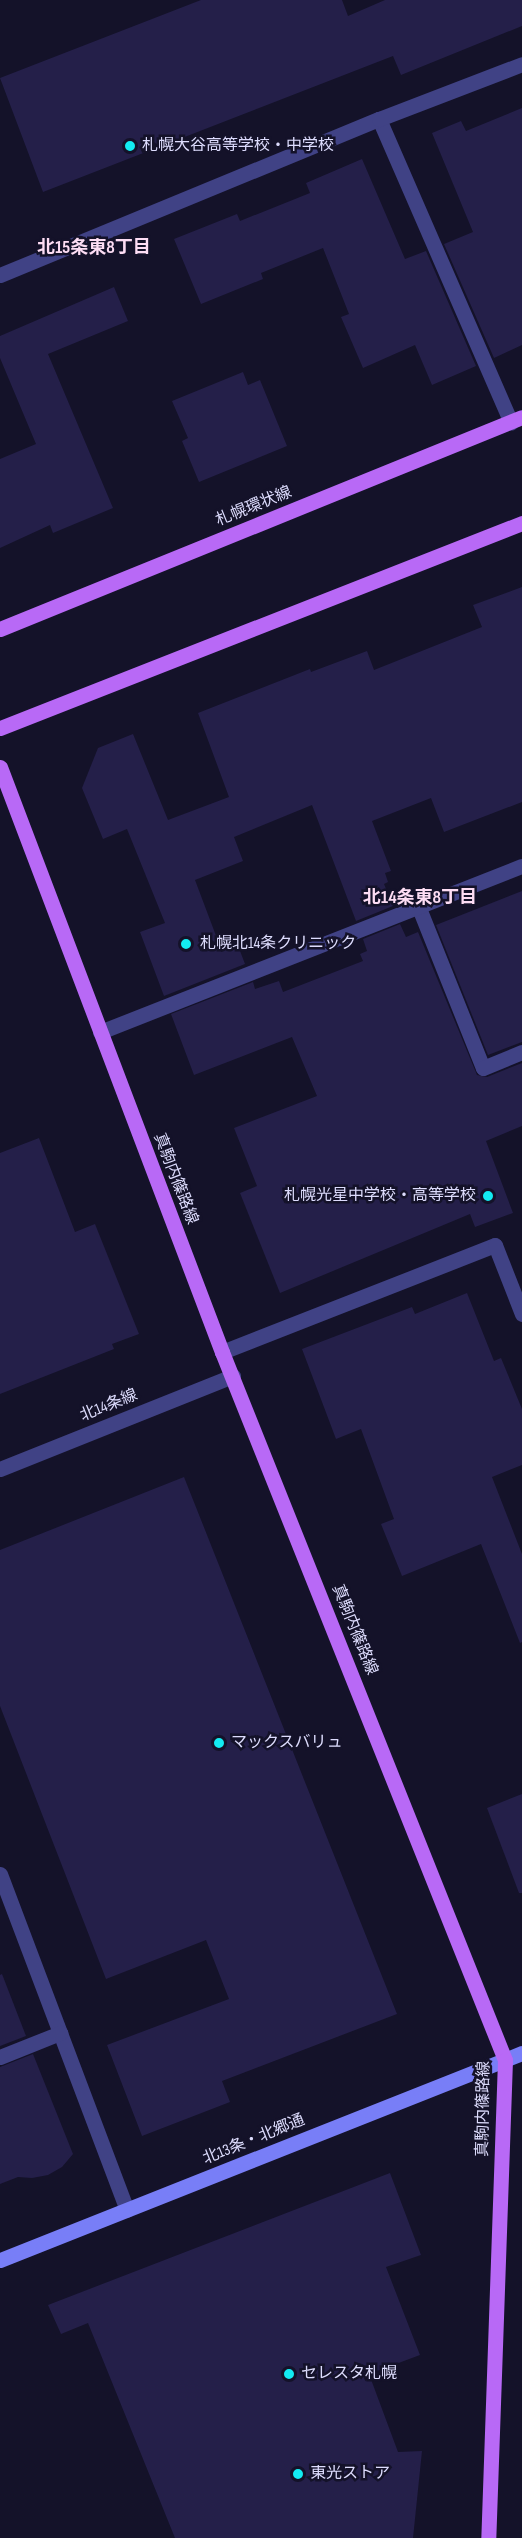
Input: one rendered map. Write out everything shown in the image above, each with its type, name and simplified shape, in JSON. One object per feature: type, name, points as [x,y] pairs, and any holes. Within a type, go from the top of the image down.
[{"type":"main road","name":"札幌環状線","points":[[0,629],[516,419]]},
{"type":"main road","points":[[0,728],[522,523]]},
{"type":"main road","name":"真駒内篠路線","points":[[0,767],[222,1352],[505,2060],[488,2538]]},
{"type":"street","points":[[0,275],[379,118],[522,64]]},
{"type":"street","points":[[379,118],[516,419]]},
{"type":"street","points":[[100,1032],[522,866]]},
{"type":"street","points":[[419,908],[483,1068],[522,1052]]},
{"type":"street","points":[[222,1352],[495,1245],[522,1314]]},
{"type":"street","name":"北14条線","points":[[0,1469],[232,1376]]},
{"type":"street","points":[[0,1874],[127,2210]]},
{"type":"street","points":[[0,2057],[60,2033]]},
{"type":"street","name":"北13条・北郷通","points":[[0,2260],[522,2053]]},
{"type":"building","name":"札幌大谷高等学校・中学校","points":[[201,0],[342,0],[348,16],[385,0],[522,0],[522,26],[401,75],[393,56],[43,192],[0,78]]},
{"type":"building","points":[[522,108],[522,345],[494,358],[444,244],[473,232],[432,133],[461,121],[466,131]]},
{"type":"building","points":[[362,159],[405,259],[426,251],[476,366],[432,385],[415,345],[363,368],[341,317],[349,314],[323,248],[261,273],[263,279],[201,304],[174,239],[237,214],[240,221],[310,193],[306,183]]},
{"type":"building","points":[[114,287],[128,321],[48,354],[113,508],[53,533],[50,525],[0,548],[0,459],[36,444],[0,358],[0,336]]},
{"type":"building","points":[[243,372],[248,385],[260,380],[287,446],[199,482],[182,441],[188,438],[172,401]]},
{"type":"building","points":[[522,587],[522,802],[444,832],[431,798],[372,821],[391,871],[385,873],[388,882],[384,884],[393,906],[356,921],[312,805],[234,837],[243,861],[195,880],[218,941],[234,935],[245,964],[164,996],[140,932],[165,923],[127,829],[103,839],[82,788],[98,748],[133,734],[168,820],[229,797],[198,713],[310,669],[311,672],[367,651],[374,670],[482,627],[473,605]]},
{"type":"building","points":[[522,891],[522,1042],[488,1055],[436,925]]},
{"type":"building","points":[[400,924],[406,937],[418,932],[477,1075],[487,1077],[522,1063],[522,1126],[486,1141],[513,1213],[475,1227],[470,1214],[280,1293],[240,1193],[257,1186],[234,1128],[317,1096],[292,1037],[194,1075],[171,1014],[253,982],[255,989],[279,981],[283,992],[363,961],[360,954],[367,951],[363,939]]},
{"type":"building","points":[[39,1138],[75,1232],[95,1224],[139,1334],[112,1344],[114,1349],[0,1394],[0,1153]]},
{"type":"building","points":[[467,1293],[494,1361],[501,1358],[522,1409],[522,1465],[492,1477],[522,1554],[522,1642],[520,1643],[481,1544],[402,1576],[381,1524],[394,1519],[361,1429],[336,1439],[302,1349],[412,1307],[415,1314]]},
{"type":"building","points":[[184,1477],[397,2014],[222,2081],[230,2102],[142,2136],[107,2045],[229,1999],[206,1940],[106,1979],[0,1706],[0,1550]]},
{"type":"building","points":[[522,1794],[522,1893],[519,1893],[487,1808]]},
{"type":"building","points":[[2,1974],[26,2036],[0,2046],[0,1975]]},
{"type":"building","points":[[33,2054],[73,2154],[62,2167],[48,2175],[32,2178],[18,2177],[0,2184],[0,2067]]},
{"type":"building","points":[[390,2173],[421,2255],[386,2267],[420,2355],[369,2374],[398,2452],[422,2451],[413,2538],[175,2538],[88,2323],[61,2334],[48,2305]]},
{"type":"place","name":"札幌大谷高等学校・中学校","points":[[130,146]]},
{"type":"place","name":"札幌北14条クリニック","points":[[186,944]]},
{"type":"place","name":"札幌光星中学校・高等学校","points":[[488,1196]]},
{"type":"place","name":"マックスバリュ","points":[[219,1743]]},
{"type":"place","name":"セレスタ札幌","points":[[289,2374]]},
{"type":"place","name":"東光ストア","points":[[298,2474]]},
{"type":"district","name":"北15条東8丁目","points":[[94,248]]},
{"type":"district","name":"北14条東8丁目","points":[[420,898]]}]
